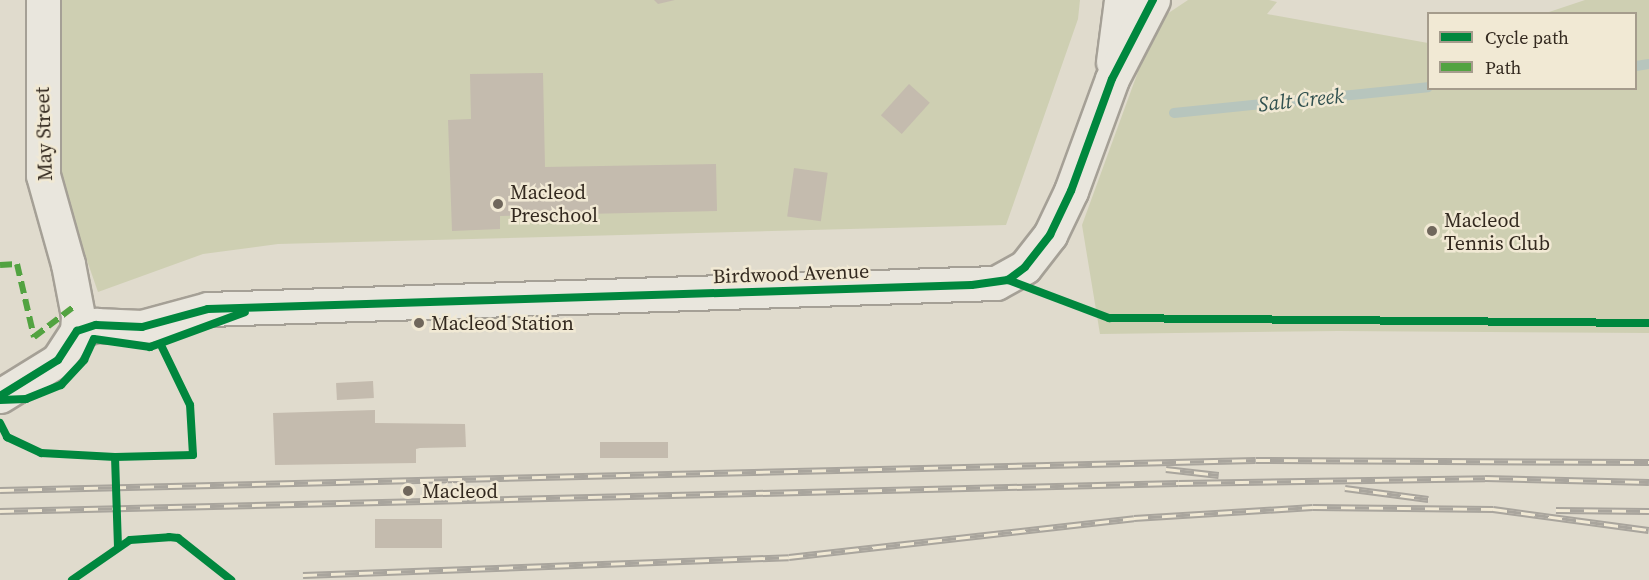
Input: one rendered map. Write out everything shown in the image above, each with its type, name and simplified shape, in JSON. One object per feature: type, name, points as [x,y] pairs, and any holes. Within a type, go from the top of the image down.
[{"type":"street","name":"May Street","points":[[43,0],[43,175],[68,264],[78,316],[89,332]]},
{"type":"street","name":"Birdwood Avenue","points":[[1112,79],[1121,0]]},
{"type":"street","points":[[1139,0],[1151,0]]},
{"type":"street","name":"Birdwood Avenue","points":[[89,332],[150,347],[256,308],[996,284],[1024,267],[1050,234],[1071,191],[1112,79],[1151,0]]},
{"type":"street","points":[[0,398],[26,399],[61,385],[84,360],[89,332]]},
{"type":"green space","points":[[60,0],[1080,0],[1078,19],[1006,225],[278,244],[203,254],[98,292],[60,183]]},
{"type":"green space","points":[[1188,0],[1269,0],[1277,2],[1267,14],[1427,43],[1427,90],[1637,90],[1637,12],[1549,12],[1585,0],[1649,0],[1649,333],[1338,331],[1100,334],[1082,225],[1143,58],[1167,14]]},
{"type":"building","points":[[654,0],[675,0],[658,4]]},
{"type":"building","points":[[543,73],[545,167],[716,164],[717,211],[500,216],[500,229],[452,231],[448,120],[471,119],[470,74]]},
{"type":"building","points":[[909,84],[930,103],[902,134],[881,115]]},
{"type":"building","points":[[794,168],[828,173],[821,221],[787,217]]},
{"type":"building","points":[[373,381],[374,398],[337,400],[336,383]]},
{"type":"building","points":[[375,410],[375,423],[465,424],[466,447],[416,449],[416,463],[275,465],[273,413]]},
{"type":"building","points":[[600,442],[668,442],[668,458],[600,458]]},
{"type":"building","points":[[375,519],[442,519],[442,548],[375,548]]},
{"type":"waterway","name":"Salt Creek","points":[[1637,66],[1649,64]]},
{"type":"waterway","name":"Salt Creek","points":[[1174,113],[1427,87]]},
{"type":"railway","points":[[0,490],[1256,460],[1649,462]]},
{"type":"railway","points":[[1166,469],[1219,475]]},
{"type":"railway","points":[[0,511],[1179,483],[1485,478],[1649,482]]},
{"type":"railway","points":[[1345,488],[1428,499]]},
{"type":"railway","points":[[303,575],[789,557],[1134,518],[1313,507],[1493,509],[1649,530]]},
{"type":"railway","points":[[1556,510],[1649,511]]},
{"type":"marked path","points":[[0,265],[17,264],[34,337],[76,305]]},
{"type":"cycle path","points":[[0,396],[58,360],[77,331],[96,325],[142,327],[208,309],[972,285],[1008,280],[1025,267],[1050,235],[1071,191],[1112,79],[1153,0]]},
{"type":"cycle path","points":[[1008,280],[1109,318],[1649,323]]},
{"type":"cycle path","points":[[0,400],[26,399],[61,385],[84,360],[94,339],[150,347],[245,312]]},
{"type":"cycle path","points":[[118,547],[115,457],[193,455],[190,405],[161,345]]},
{"type":"cycle path","points":[[0,423],[7,437],[41,453],[115,457]]},
{"type":"cycle path","points":[[72,580],[130,540],[169,537],[178,538],[231,580]]},
{"type":"place","name":"Macleod Preschool","points":[[498,204]]},
{"type":"place","name":"Macleod Tennis Club","points":[[1432,231]]},
{"type":"place","name":"Macleod Station","points":[[419,323]]},
{"type":"place","name":"Macleod","points":[[408,491]]}]
